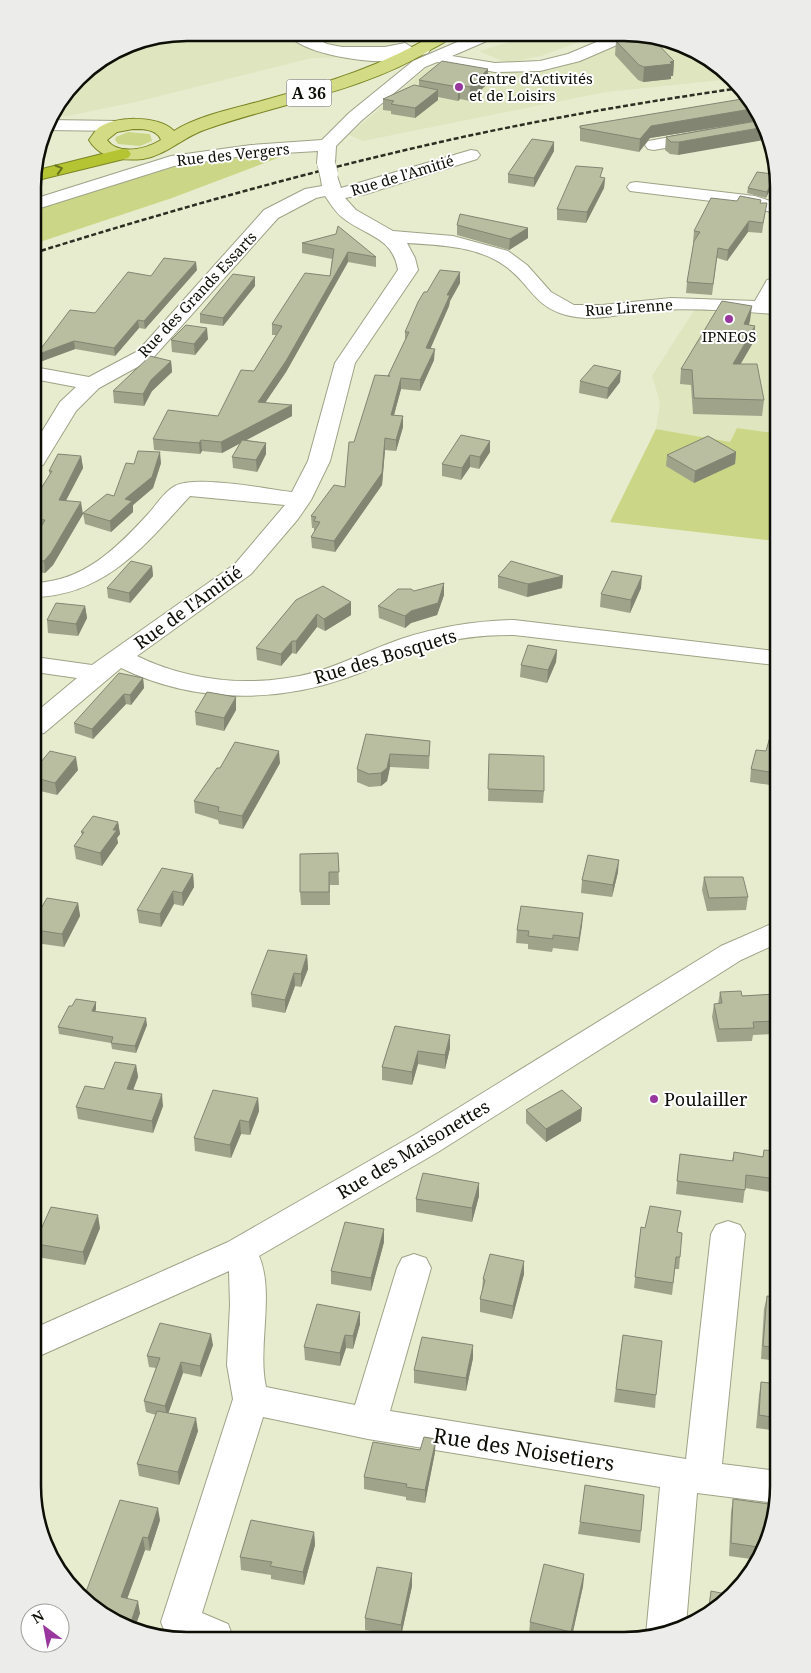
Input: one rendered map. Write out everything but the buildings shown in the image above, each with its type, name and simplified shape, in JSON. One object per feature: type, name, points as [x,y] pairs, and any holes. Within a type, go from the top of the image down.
[{"type":"highway","name":"A 36","points":[[42,174],[122,154]]},
{"type":"main road","name":"A 36","points":[[427,47],[364,76],[211,122],[184,132],[156,150],[145,153],[122,154],[104,149],[90,137],[118,126],[134,124],[152,126],[210,115],[342,76],[405,48],[427,47]]},
{"type":"main road","points":[[152,126],[168,132],[169,142]]},
{"type":"street","points":[[307,41],[330,51],[385,52],[405,48]]},
{"type":"street","points":[[350,52],[385,58],[406,55],[450,41]]},
{"type":"street","points":[[427,47],[511,70],[565,60],[612,41]]},
{"type":"street","points":[[329,170],[427,47]]},
{"type":"street","points":[[54,127],[90,137]]},
{"type":"street","points":[[654,144],[757,127]]},
{"type":"street","name":"Rue des Vergers","points":[[42,203],[171,161],[251,150],[329,170]]},
{"type":"street","name":"Rue de l'Amitié","points":[[329,170],[360,190],[471,155]]},
{"type":"street","name":"Rue de l'Amitié","points":[[42,722],[97,673],[243,569],[300,500],[319,461],[345,363],[408,270],[405,253],[388,237],[342,208],[329,170]]},
{"type":"street","name":"Rue des Grands Essarts","points":[[42,449],[68,407],[92,384],[144,355],[271,214],[311,193],[329,170]]},
{"type":"street","points":[[636,186],[755,201],[770,207]]},
{"type":"street","name":"Rue Lirenne","points":[[388,237],[429,239],[466,245],[501,256],[513,262],[545,299],[571,310],[588,312],[658,304],[767,308]]},
{"type":"street","points":[[42,374],[92,384]]},
{"type":"street","points":[[42,591],[52,592],[70,587],[124,553],[182,491],[192,488],[300,500]]},
{"type":"street","name":"Rue des Bosquets","points":[[119,657],[133,665],[166,677],[219,687],[260,690],[320,678],[437,636],[486,627],[525,628],[770,657]]},
{"type":"street","points":[[42,665],[97,673]]},
{"type":"street","name":"Rue des Maisonettes","points":[[41,1341],[240,1251],[427,1143],[731,953],[769,935]]},
{"type":"street","points":[[667,1625],[692,1477],[728,1234]]},
{"type":"street","points":[[203,1632],[180,1622],[251,1399],[245,1367],[247,1282],[244,1258],[240,1251]]},
{"type":"street","points":[[368,1423],[414,1268]]},
{"type":"street","name":"Rue des Noisetiers","points":[[251,1399],[368,1423],[692,1477],[769,1487]]},
{"type":"shaded area","points":[[187,41],[397,41],[392,47],[354,57],[312,58],[140,101],[60,116],[77,91],[91,77],[131,52],[159,44]]},
{"type":"shaded area","points":[[512,41],[582,41],[541,56],[511,62],[502,61],[479,51]]},
{"type":"shaded area","points":[[603,41],[643,42],[671,49],[688,56],[713,71],[723,80],[606,92],[363,141],[349,135],[426,69],[447,64],[495,70],[555,60]]},
{"type":"shaded area","points":[[770,291],[770,432],[737,428],[730,442],[656,429],[660,402],[652,376],[698,304],[760,307]]},
{"type":"green space","points":[[128,132],[150,134],[152,141],[140,146],[118,144],[115,140],[116,137]]},
{"type":"green space","points":[[283,156],[172,198],[42,241],[42,206],[195,161]]},
{"type":"green space","points":[[737,428],[770,432],[770,540],[610,522],[656,429],[730,442]]},
{"type":"railway","points":[[42,251],[252,189],[417,147],[572,115],[732,89]]},
{"type":"place","name":"Centre d'Activités et de Loisirs","points":[[459,87]]},
{"type":"place","name":"IPNEOS","points":[[729,319]]},
{"type":"place","name":"Poulailler","points":[[654,1099]]}]
